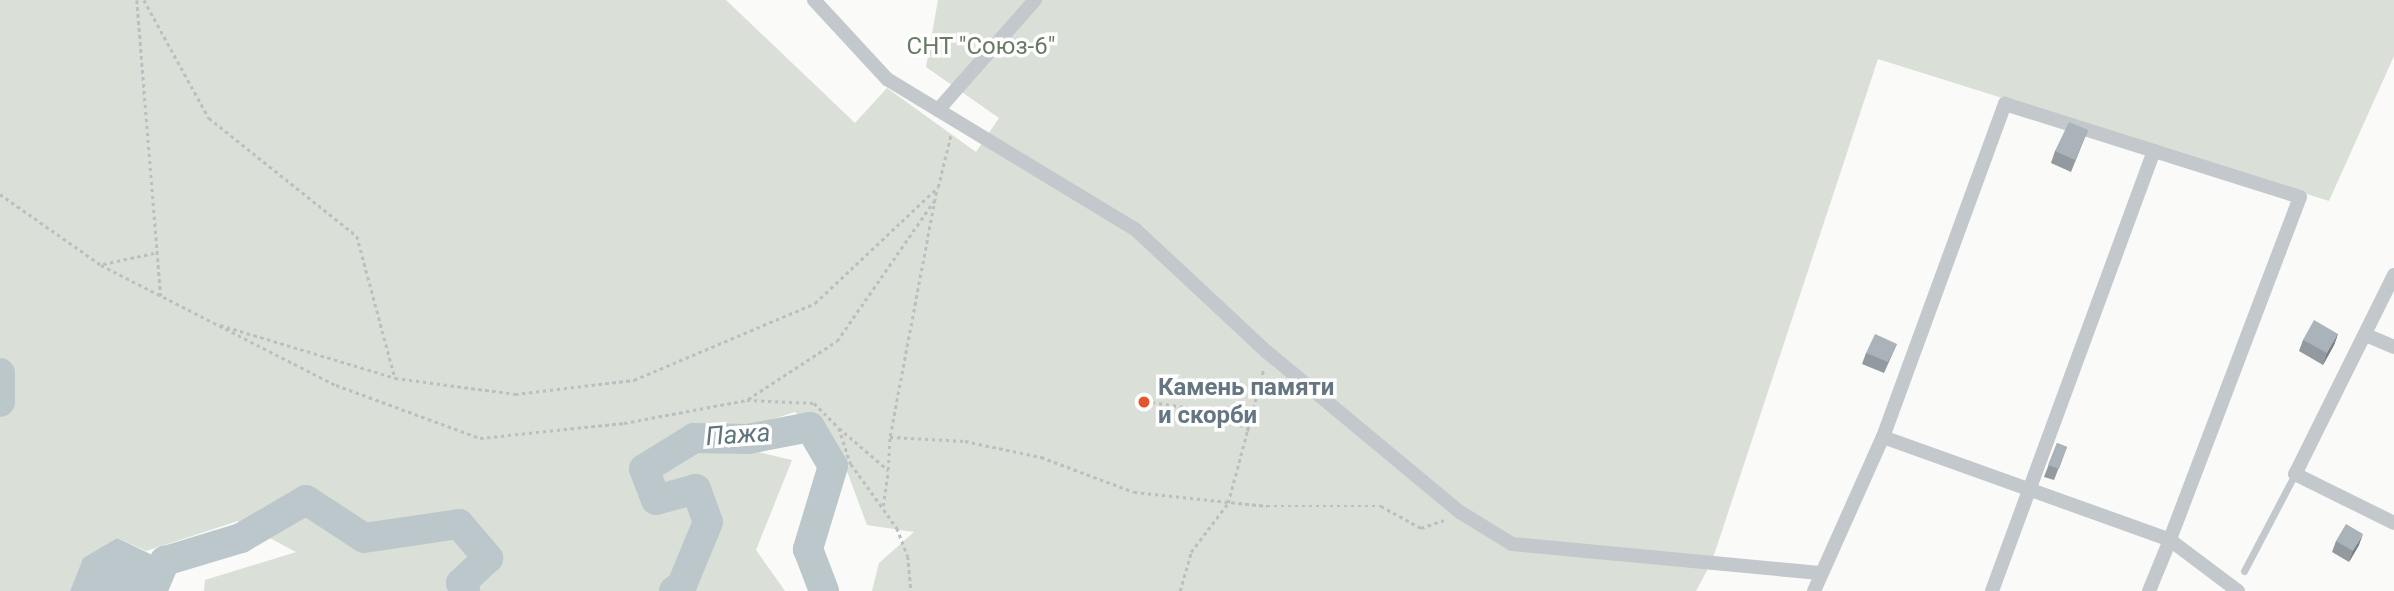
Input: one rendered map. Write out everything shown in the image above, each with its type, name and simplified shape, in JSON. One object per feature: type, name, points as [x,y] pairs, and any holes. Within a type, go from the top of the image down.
[{"type":"street","points":[[814,0],[887,79],[1136,230],[1267,352],[1460,512],[1513,544],[1820,573]]},
{"type":"street","points":[[939,110],[1035,0]]},
{"type":"street","points":[[1814,591],[1883,437],[2005,104],[2300,197],[2149,591]]},
{"type":"street","points":[[1992,591],[2154,151]]},
{"type":"street","points":[[2394,275],[2295,474],[2394,523]]},
{"type":"street","points":[[2366,334],[2394,347]]},
{"type":"street","points":[[1883,437],[2170,540],[2238,591]]},
{"type":"lane","points":[[2244,571],[2295,474]]},
{"type":"path","points":[[138,0],[160,296]]},
{"type":"path","points":[[144,0],[209,118],[357,236],[395,378]]},
{"type":"path","points":[[883,506],[890,437],[938,187],[954,120]]},
{"type":"path","points":[[214,323],[395,378],[515,394],[634,380],[815,303],[938,187]]},
{"type":"path","points":[[0,194],[101,265],[337,386],[481,438],[624,423],[747,400],[814,403],[888,470]]},
{"type":"path","points":[[747,400],[837,341],[936,198]]},
{"type":"path","points":[[101,265],[155,253]]},
{"type":"path","points":[[1180,591],[1191,552],[1228,503],[1251,431],[1267,352]]},
{"type":"path","points":[[1145,401],[1223,413],[1251,431]]},
{"type":"path","points":[[839,428],[851,464],[883,506],[908,556],[911,591]]},
{"type":"path","points":[[890,437],[965,441],[1041,457],[1134,492],[1228,503],[1381,506],[1421,528],[1460,512]]},
{"type":"green space","name":"СНТ \"Союз-6\"","points":[[0,0],[726,0],[855,123],[887,88],[976,152],[999,118],[926,67],[938,0],[2394,0],[2394,56],[2329,201],[1878,59],[1712,561],[1696,591],[872,591],[879,563],[914,532],[867,525],[841,455],[795,412],[707,440],[792,460],[756,550],[785,591],[204,591],[205,580],[296,552],[238,521],[146,551],[117,538],[83,558],[70,591],[0,591]]},
{"type":"shaded area","points":[[117,538],[165,561],[166,591],[70,591],[83,558]]},
{"type":"building","points":[[2069,122],[2088,130],[2075,160],[2055,151]]},
{"type":"building","points":[[2314,320],[2338,334],[2327,353],[2303,340]]},
{"type":"building","points":[[1875,334],[1897,344],[1888,362],[1866,353]]},
{"type":"building","points":[[2057,443],[2067,447],[2059,469],[2048,465]]},
{"type":"building","points":[[2346,524],[2363,534],[2353,551],[2336,541]]},
{"type":"waterway","name":"Пажа","points":[[0,373],[0,402]]},
{"type":"waterway","name":"Пажа","points":[[674,591],[682,585],[708,522],[696,489],[656,500],[644,469],[694,438],[748,439],[810,427],[833,466],[808,549],[824,591]]},
{"type":"waterway","name":"Пажа","points":[[152,591],[165,561],[241,538],[306,500],[364,538],[459,524],[488,558],[461,583],[465,591]]},
{"type":"place","name":"Камень памяти и скорби","points":[[1144,402]]}]
